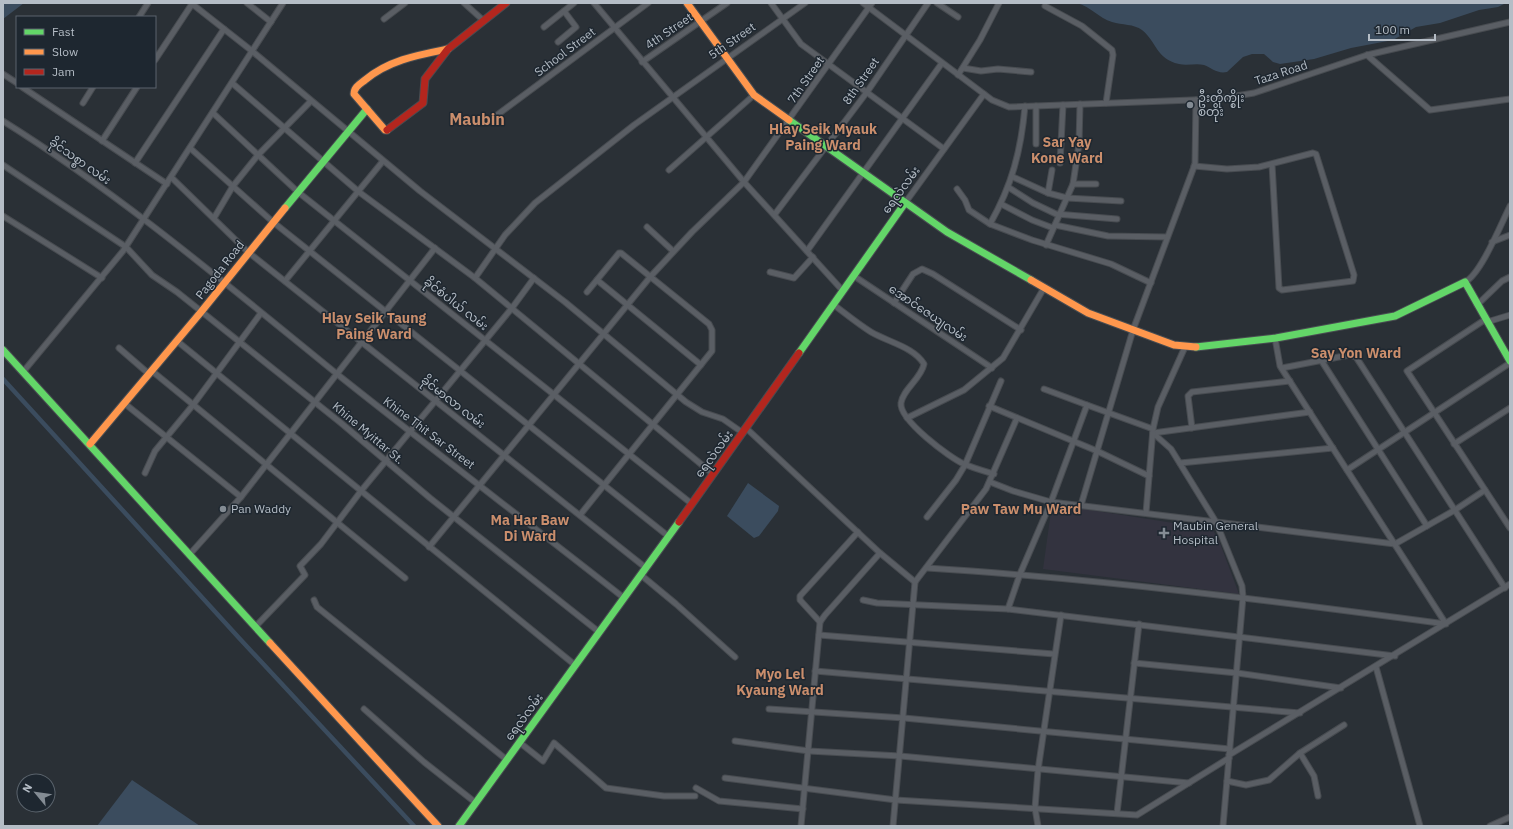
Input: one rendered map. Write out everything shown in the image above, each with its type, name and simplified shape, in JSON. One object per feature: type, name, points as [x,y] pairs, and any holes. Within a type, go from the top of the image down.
[{"type":"main road","points":[[448,49],[394,61],[372,74],[356,88],[354,92],[385,130],[389,130],[423,103],[423,85],[425,79],[448,49],[506,3]]},
{"type":"main road","points":[[686,3],[754,95],[863,174],[947,232],[1088,313],[1174,345],[1185,347],[1202,347],[1275,338],[1395,316],[1465,282],[1510,362]]},
{"type":"main road","name":"Pagoda Road","points":[[90,444],[201,312],[248,252],[367,109]]},
{"type":"main road","name":"ရေလဲလမ်း","points":[[459,826],[745,430],[905,203]]},
{"type":"main road","points":[[3,350],[438,826]]},
{"type":"street","points":[[140,16],[148,3]]},
{"type":"street","points":[[247,3],[271,22]]},
{"type":"street","points":[[23,372],[126,247],[172,178],[283,3]]},
{"type":"street","points":[[384,19],[405,3]]},
{"type":"street","points":[[464,3],[484,21]]},
{"type":"street","points":[[544,27],[574,3]]},
{"type":"street","points":[[594,3],[744,182],[775,214],[843,291]]},
{"type":"street","name":"School Street","points":[[493,118],[648,3]]},
{"type":"street","name":"4th Street","points":[[642,62],[727,3]]},
{"type":"street","points":[[771,3],[801,44],[944,149]]},
{"type":"street","name":"5th Street","points":[[475,278],[505,235],[535,203],[634,125],[805,3]]},
{"type":"street","name":"Taza Road","points":[[863,3],[870,5],[905,36],[984,94],[1001,105],[1009,107],[1218,99],[1254,93],[1367,55],[1510,22]]},
{"type":"street","name":"8th Street","points":[[775,214],[867,92],[928,3]]},
{"type":"street","points":[[937,3],[958,17]]},
{"type":"street","points":[[958,75],[980,40],[999,3]]},
{"type":"street","points":[[156,58],[192,4],[252,51],[420,191],[534,278],[677,395],[702,412],[723,419],[745,430],[880,553],[915,582]]},
{"type":"street","name":"7th Street","points":[[429,547],[455,518],[528,425],[651,276],[674,251],[744,182],[790,120],[870,5]]},
{"type":"street","points":[[1045,6],[1082,26],[1112,50],[1113,55],[1106,103]]},
{"type":"street","points":[[558,42],[576,27],[564,11]]},
{"type":"street","points":[[135,163],[224,29]]},
{"type":"street","points":[[1367,55],[1430,110],[1510,99]]},
{"type":"street","points":[[807,251],[942,63]]},
{"type":"street","points":[[963,68],[982,71],[998,69],[1031,72]]},
{"type":"street","points":[[3,74],[16,82]]},
{"type":"street","points":[[232,83],[359,192],[475,278],[713,474]]},
{"type":"street","points":[[23,88],[167,184]]},
{"type":"street","points":[[83,103],[92,88]]},
{"type":"street","points":[[102,141],[136,88]]},
{"type":"street","name":"ရေလဲလမ်း","points":[[905,203],[984,94]]},
{"type":"street","points":[[669,170],[754,95]]},
{"type":"street","points":[[1081,505],[1133,330],[1194,166],[1196,100]]},
{"type":"street","points":[[214,218],[234,186],[258,155],[311,101]]},
{"type":"street","points":[[1046,245],[1073,184],[1079,144],[1080,104]]},
{"type":"street","points":[[1060,163],[1063,105]]},
{"type":"street","points":[[990,224],[1013,177],[1023,133],[1025,106]]},
{"type":"street","points":[[1036,106],[1036,144]]},
{"type":"street","name":"ခိုင်စံပါယ် လမ်း","points":[[213,113],[298,192],[692,504]]},
{"type":"street","name":"ခိုင်သစ္စာ လမ်း","points":[[3,121],[144,219],[224,283]]},
{"type":"street","points":[[190,148],[273,222],[668,536]]},
{"type":"street","points":[[1194,166],[1227,169],[1259,167],[1313,153],[1317,155],[1354,275],[1353,281],[1280,289],[1272,164]]},
{"type":"street","points":[[286,282],[309,251],[383,161]]},
{"type":"street","name":"Khine Myittar St.","points":[[3,165],[126,247],[152,275],[314,401],[455,518],[599,632]]},
{"type":"street","points":[[1048,192],[1052,170]]},
{"type":"street","points":[[1013,177],[1048,192],[1067,198],[1121,201]]},
{"type":"street","name":"ခိုင်မာလာ လမ်း","points":[[172,178],[248,252],[646,568]]},
{"type":"street","points":[[1073,184],[1096,184]]},
{"type":"street","points":[[1008,187],[1033,203],[1060,214],[1117,220]]},
{"type":"street","points":[[957,189],[965,200],[969,210],[990,224],[1046,245],[1111,264],[1151,283]]},
{"type":"street","points":[[1001,204],[1032,220],[1054,226],[1108,236],[1167,237]]},
{"type":"street","points":[[1465,282],[1471,279],[1479,267],[1510,206]]},
{"type":"street","points":[[3,216],[102,278]]},
{"type":"street","points":[[647,228],[674,251]]},
{"type":"street","points":[[1492,242],[1510,235]]},
{"type":"street","points":[[190,554],[241,497],[314,401],[435,248]]},
{"type":"street","points":[[580,515],[713,349],[711,327],[620,252],[587,292]]},
{"type":"street","points":[[770,272],[794,278],[813,257]]},
{"type":"street","points":[[894,302],[913,274],[922,269],[933,274],[1021,330]]},
{"type":"street","name":"အောင်ဇေယျလမ်း","points":[[854,276],[992,368]]},
{"type":"street","points":[[1477,305],[1502,281],[1510,277]]},
{"type":"street","points":[[256,626],[305,575],[300,566],[321,544],[360,491],[512,308],[534,278]]},
{"type":"street","points":[[597,280],[701,365]]},
{"type":"street","name":"Khine Thit Sar Street","points":[[224,283],[410,432],[481,485],[624,598]]},
{"type":"street","points":[[907,418],[964,390],[1003,358],[1021,330],[1044,288]]},
{"type":"street","points":[[834,304],[871,332],[896,343],[921,358],[924,364],[923,371],[901,402],[901,408],[907,418],[918,430],[957,460],[965,465],[994,474]]},
{"type":"street","points":[[146,473],[155,451],[193,405],[261,313]]},
{"type":"street","points":[[1510,315],[1486,320],[1407,371],[1510,528]]},
{"type":"street","points":[[1275,338],[1278,358],[1282,368],[1446,624]]},
{"type":"street","points":[[177,341],[575,665]]},
{"type":"street","points":[[1146,513],[1153,431],[1158,407],[1185,347]]},
{"type":"street","points":[[119,348],[266,463],[405,578]]},
{"type":"street","points":[[725,778],[896,800],[1137,814],[1508,586],[1455,510],[1356,357],[1349,355],[1282,368]]},
{"type":"street","points":[[1322,360],[1427,526]]},
{"type":"street","points":[[1347,470],[1379,450],[1405,431],[1434,414],[1510,362]]},
{"type":"street","points":[[927,517],[956,480],[965,465],[1001,381]]},
{"type":"street","points":[[1192,428],[1188,396],[1192,392],[1290,381]]},
{"type":"street","points":[[1044,389],[1108,412],[1153,431],[1171,450],[1216,522],[1242,586],[1243,597],[1223,826]]},
{"type":"street","points":[[124,404],[241,497]]},
{"type":"street","points":[[1008,609],[1020,574],[1051,502],[1087,405]]},
{"type":"street","points":[[989,406],[1097,451],[1149,476]]},
{"type":"street","points":[[1454,444],[1510,408]]},
{"type":"street","points":[[1153,431],[1192,428],[1310,412]]},
{"type":"street","points":[[894,826],[915,582],[983,494],[994,474],[1018,418]]},
{"type":"street","points":[[1180,463],[1333,448]]},
{"type":"street","points":[[990,482],[1013,491],[1051,502],[1395,544],[1455,510],[1485,490]]},
{"type":"street","points":[[820,622],[800,600],[800,596],[858,532]]},
{"type":"street","points":[[801,826],[806,788],[820,622],[825,614],[880,553]]},
{"type":"street","points":[[927,568],[1020,574],[1243,597],[1446,624]]},
{"type":"street","points":[[640,575],[676,604],[734,657]]},
{"type":"street","points":[[314,600],[317,607],[507,760]]},
{"type":"street","points":[[863,600],[1008,609],[1395,656]]},
{"type":"street","points":[[1038,826],[1035,808],[1038,770],[1048,691],[1060,615]]},
{"type":"street","points":[[1118,813],[1139,624]]},
{"type":"street","points":[[819,635],[910,641],[1054,654]]},
{"type":"street","points":[[1134,663],[1236,673],[1341,688]]},
{"type":"street","points":[[1376,666],[1420,826]]},
{"type":"street","points":[[815,671],[1300,713]]},
{"type":"street","points":[[364,709],[424,762],[476,803]]},
{"type":"street","points":[[769,709],[904,718],[1230,749]]},
{"type":"street","points":[[1227,781],[1246,785],[1269,780],[1300,753],[1344,725]]},
{"type":"street","points":[[735,741],[809,750],[900,756],[1189,783]]},
{"type":"street","points":[[519,742],[543,761],[554,743],[606,788],[664,796],[695,796]]},
{"type":"street","points":[[1300,753],[1314,776],[1318,796]]},
{"type":"street","points":[[696,788],[719,801],[803,809]]},
{"type":"street","points":[[1490,826],[1510,817]]},
{"type":"shaded area","points":[[3,3],[24,3],[3,19]]},
{"type":"shaded area","points":[[1077,3],[1506,3],[1498,7],[1479,10],[1440,23],[1416,27],[1393,40],[1351,48],[1314,59],[1280,64],[1273,62],[1264,54],[1252,54],[1243,57],[1227,72],[1223,72],[1204,65],[1182,65],[1171,62],[1161,54],[1147,35],[1139,28],[1107,20],[1087,7]]},
{"type":"shaded area","points":[[748,483],[779,506],[778,511],[759,536],[754,538],[727,516]]},
{"type":"shaded area","points":[[1052,504],[1212,529],[1218,538],[1239,594],[1043,569]]},
{"type":"shaded area","points":[[132,780],[200,826],[97,826]]},
{"type":"waterway","points":[[3,379],[240,639],[414,826]]},
{"type":"traffic: fast","points":[[285,208],[367,109]]},
{"type":"traffic: fast","points":[[789,120],[947,232],[1031,280]]},
{"type":"traffic: fast","points":[[799,353],[905,203]]},
{"type":"traffic: fast","points":[[1196,347],[1276,338],[1395,316],[1465,282],[1510,361]]},
{"type":"traffic: fast","points":[[3,350],[270,643]]},
{"type":"traffic: fast","points":[[459,826],[679,522]]},
{"type":"traffic: slow","points":[[687,3],[754,95],[789,120]]},
{"type":"traffic: slow","points":[[387,130],[385,130],[354,94],[359,84],[374,73],[404,59],[448,49]]},
{"type":"traffic: slow","points":[[90,444],[201,312],[285,208]]},
{"type":"traffic: slow","points":[[1031,280],[1088,313],[1174,345],[1196,347]]},
{"type":"traffic: slow","points":[[270,643],[438,826]]},
{"type":"traffic: jam","points":[[387,130],[423,103],[425,79],[448,49],[506,3]]},
{"type":"traffic: jam","points":[[679,522],[799,353]]},
{"type":"place","name":"ဦးတိုက္စိုး စတိုး","points":[[1190,105]]},
{"type":"place","name":"Pan Waddy","points":[[223,509]]},
{"type":"place","name":"Maubin General Hospital","points":[[1164,533]]},
{"type":"district","name":"Maubin","points":[[477,119]]},
{"type":"district","name":"Hlay Seik Myauk Paing Ward","points":[[823,138]]},
{"type":"district","name":"Sar Yay Kone Ward","points":[[1067,150]]},
{"type":"district","name":"Hlay Seik Taung Paing Ward","points":[[374,326]]},
{"type":"district","name":"Say Yon Ward","points":[[1356,353]]},
{"type":"district","name":"Paw Taw Mu Ward","points":[[1021,509]]},
{"type":"district","name":"Ma Har Baw Di Ward","points":[[530,528]]},
{"type":"district","name":"Myo Lel Kyaung Ward","points":[[780,682]]}]
